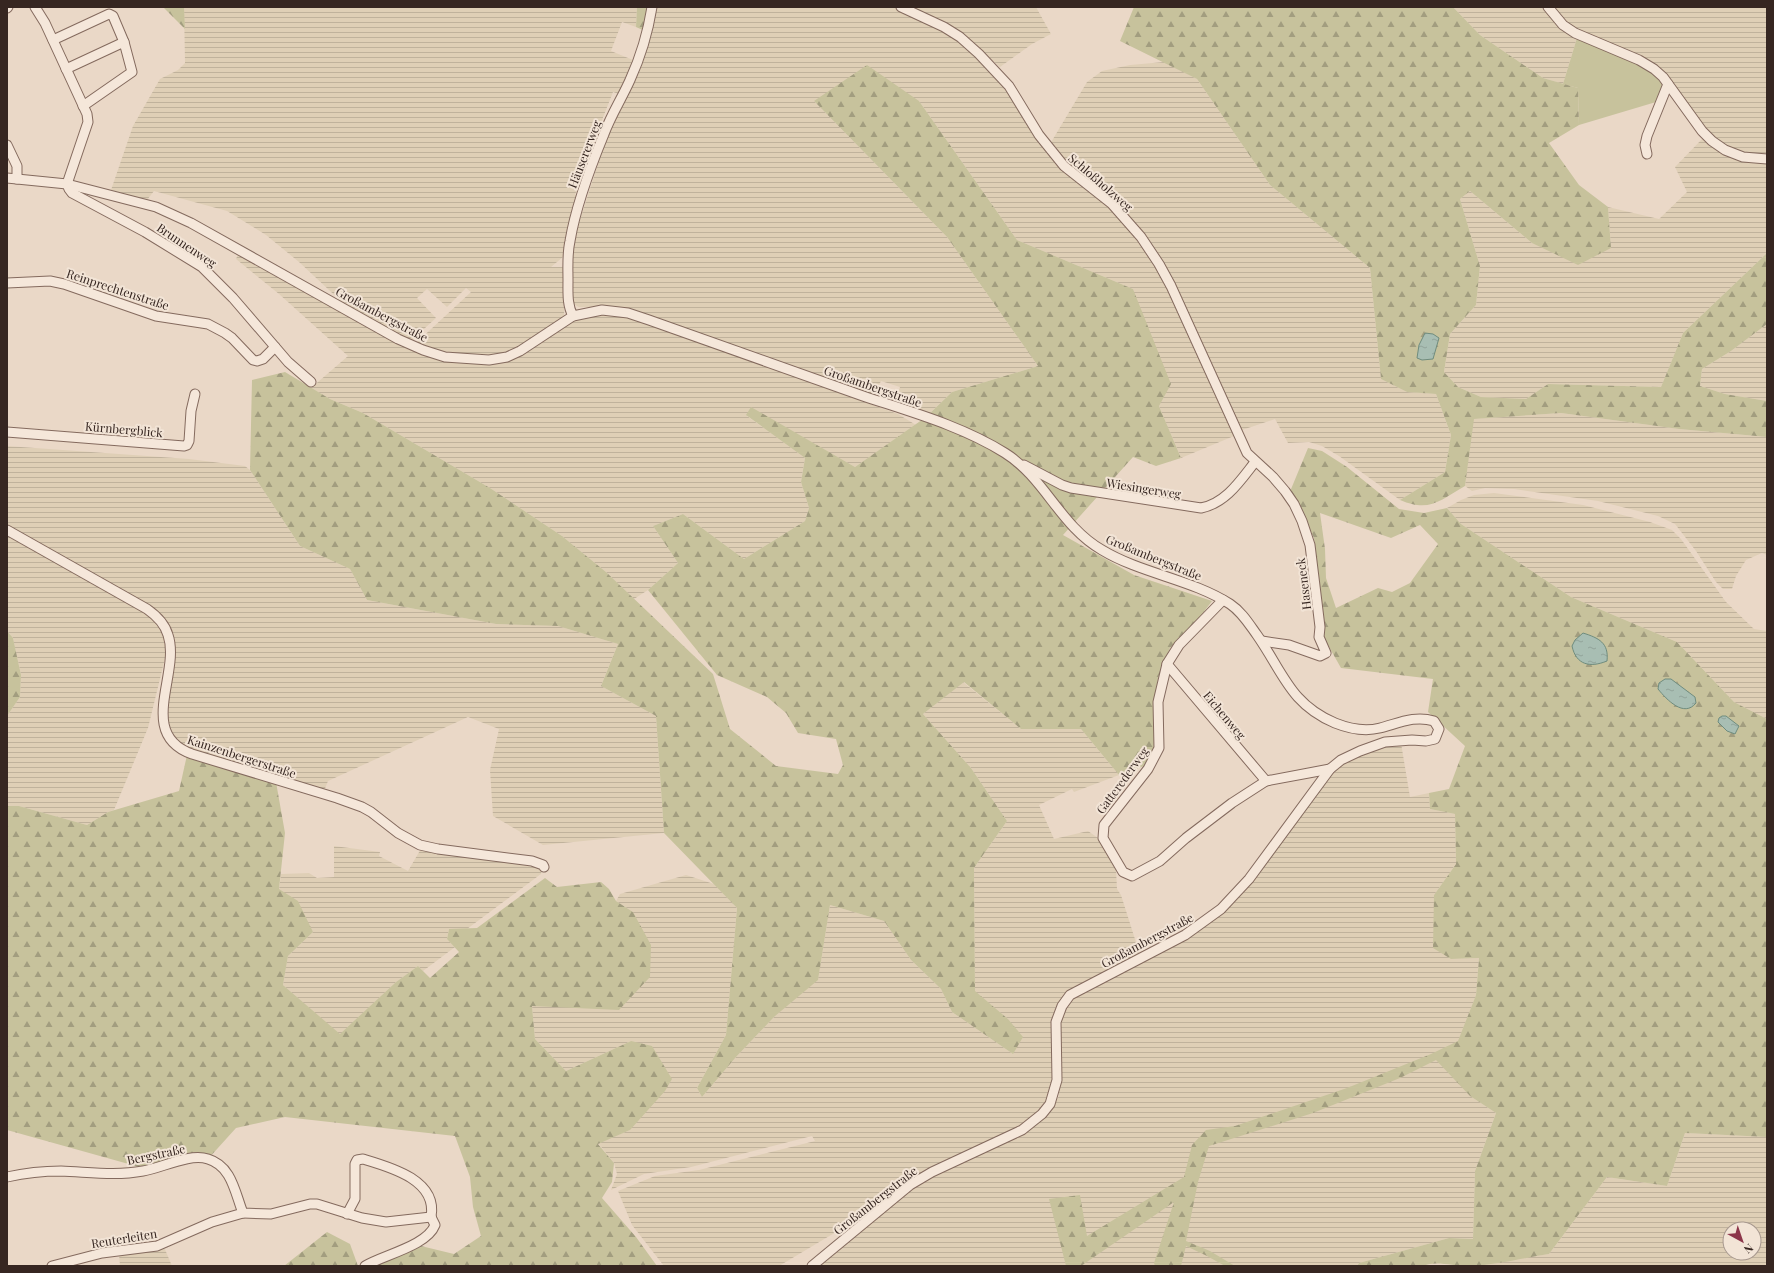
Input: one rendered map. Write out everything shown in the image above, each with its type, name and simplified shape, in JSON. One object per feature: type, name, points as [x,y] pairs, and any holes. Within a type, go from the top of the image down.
[{"type":"street","points":[[35,7],[53,40],[87,114],[88,122],[67,184]]},
{"type":"street","name":"Häusererweg","points":[[573,316],[569,308],[569,242],[584,189],[604,134],[641,54],[648,31],[652,7]]},
{"type":"street","name":"Schloßholzweg","points":[[900,7],[944,27],[960,37],[979,54],[1009,86],[1039,136],[1064,166],[1112,204],[1141,237],[1159,264],[1171,286],[1247,453],[1255,462]]},
{"type":"street","points":[[1548,7],[1563,25],[1575,32],[1640,60],[1654,69],[1668,84],[1702,131],[1712,141],[1725,150],[1743,157],[1767,159]]},
{"type":"street","points":[[53,40],[109,14],[113,16],[124,42],[132,72],[83,106]]},
{"type":"street","points":[[66,69],[124,42]]},
{"type":"street","points":[[1647,154],[1645,145],[1647,136],[1668,84]]},
{"type":"street","points":[[7,144],[17,166],[17,179]]},
{"type":"street","name":"Großambergstraße","points":[[7,178],[67,184],[156,207],[192,222],[398,338],[423,350],[445,357],[489,360],[507,357],[525,348],[573,316],[602,310],[628,313],[960,430],[990,444],[1018,461],[1036,481],[1068,524],[1092,545],[1122,560],[1212,593],[1240,612],[1262,641],[1288,685],[1310,709],[1322,717],[1346,728],[1358,730],[1378,728],[1420,718],[1434,721],[1439,729],[1435,739],[1426,742],[1412,740],[1385,742],[1352,754],[1330,769],[1249,879],[1221,909],[1185,935],[1070,994],[1065,1000],[1056,1022],[1056,1080],[1050,1104],[1032,1124],[932,1172],[910,1185],[812,1266]]},
{"type":"street","name":"Brunnenweg","points":[[67,184],[72,193],[145,232],[202,267],[233,298],[275,347],[311,382]]},
{"type":"street","name":"Reinprechtenstraße","points":[[7,283],[50,281],[64,284],[156,316],[208,324],[225,332],[253,360],[258,361],[263,359],[275,347]]},
{"type":"street","name":"Kürnbergblick","points":[[7,432],[184,446],[187,445],[189,441],[191,411],[195,394]]},
{"type":"street","name":"Wiesingerweg","points":[[1018,461],[1062,485],[1071,488],[1201,508],[1211,506],[1224,497],[1236,486],[1255,462]]},
{"type":"street","name":"Haseneck","points":[[1255,462],[1273,477],[1285,491],[1294,504],[1302,521],[1310,545],[1320,638],[1326,653],[1320,656],[1289,645],[1262,641]]},
{"type":"street","name":"Kainzenbergerstraße","points":[[7,530],[147,609],[162,622],[169,636],[170,651],[164,703],[164,720],[171,739],[180,749],[200,757],[337,798],[362,807],[381,819],[398,833],[420,845],[438,849],[532,861],[544,867]]},
{"type":"street","name":"Gatterederweg","points":[[1223,600],[1179,645],[1167,664],[1158,702],[1159,748],[1148,769],[1104,825],[1103,838],[1123,872],[1132,876],[1160,861],[1232,803],[1266,780],[1330,769]]},
{"type":"street","name":"Eichenweg","points":[[1167,664],[1266,780]]},
{"type":"street","name":"Bergstraße","points":[[7,1177],[42,1172],[119,1174],[150,1170],[190,1158],[208,1159],[222,1166],[227,1172],[232,1181],[243,1213]]},
{"type":"street","points":[[347,1214],[355,1199],[354,1164],[357,1160],[363,1159],[399,1171],[417,1183],[428,1194],[432,1211],[431,1217],[434,1225],[433,1229],[419,1242],[365,1266]]},
{"type":"street","points":[[243,1213],[271,1214],[310,1204],[317,1204],[347,1214],[386,1222],[431,1217]]},
{"type":"street","name":"Reuterleiten","points":[[52,1266],[102,1252],[157,1246],[212,1222],[243,1213]]},
{"type":"shaded area","points":[[184,7],[637,7],[636,27],[622,22],[611,51],[633,60],[619,94],[613,92],[595,138],[575,195],[579,196],[565,253],[563,257],[551,267],[562,267],[566,270],[564,315],[569,323],[579,318],[601,313],[622,315],[898,414],[916,425],[855,467],[751,408],[747,416],[805,458],[801,482],[809,508],[805,521],[744,559],[683,514],[653,526],[678,563],[648,590],[634,599],[606,572],[562,536],[490,488],[363,413],[330,399],[311,388],[348,356],[279,294],[236,259],[239,252],[403,346],[480,364],[478,356],[443,352],[416,343],[471,292],[466,288],[447,307],[427,289],[417,298],[436,318],[413,339],[408,340],[344,304],[299,262],[266,235],[227,211],[154,191],[147,200],[111,190],[133,126],[160,79],[178,70],[185,63]]},
{"type":"shaded area","points":[[654,7],[894,7],[939,27],[960,40],[996,73],[1040,141],[1120,216],[1145,247],[1163,275],[1217,391],[1234,436],[1181,458],[1159,406],[1133,289],[1017,240],[919,101],[814,101],[947,237],[1038,366],[952,392],[930,413],[895,402],[900,387],[881,381],[874,395],[643,313],[618,307],[579,307],[573,304],[573,241],[609,130]]},
{"type":"shaded area","points":[[909,7],[1036,7],[1051,34],[1032,44],[1000,67],[963,34]]},
{"type":"shaded area","points":[[1453,7],[1546,7],[1577,38],[1563,84],[1543,78],[1480,35]]},
{"type":"shaded area","points":[[1552,7],[1767,7],[1767,253],[1683,333],[1661,387],[1548,384],[1526,399],[1481,397],[1458,387],[1444,372],[1450,334],[1476,305],[1480,266],[1460,199],[1470,191],[1532,243],[1611,248],[1608,207],[1659,219],[1687,192],[1675,167],[1703,138],[1662,72],[1623,48],[1577,29],[1558,15]]},
{"type":"shaded area","points":[[1164,62],[1197,79],[1270,185],[1370,268],[1381,379],[1407,392],[1436,394],[1451,435],[1445,472],[1400,500],[1339,456],[1322,446],[1309,442],[1288,443],[1275,419],[1239,431],[1143,236],[1066,164],[1050,144],[1087,82],[1102,71],[1130,65]]},
{"type":"shaded area","points":[[1767,324],[1767,401],[1725,394],[1700,386],[1702,369],[1731,351]]},
{"type":"shaded area","points":[[1561,413],[1679,429],[1767,437],[1767,555],[1762,553],[1746,560],[1736,576],[1732,589],[1723,589],[1716,582],[1696,551],[1675,524],[1658,516],[1598,501],[1514,489],[1485,488],[1472,491],[1465,486],[1473,419]]},
{"type":"shaded area","points":[[7,446],[189,459],[245,466],[250,470],[300,546],[350,569],[367,600],[496,624],[558,626],[618,644],[601,686],[656,716],[664,833],[543,845],[493,816],[490,770],[499,729],[468,717],[328,781],[324,791],[198,754],[181,746],[171,736],[165,714],[172,649],[162,618],[93,582],[153,618],[162,630],[167,650],[148,728],[114,810],[87,825],[19,806],[7,806],[7,716],[20,697],[21,675],[13,638],[7,631]]},
{"type":"shaded area","points":[[1494,493],[1583,505],[1650,522],[1672,530],[1681,539],[1726,602],[1754,629],[1767,631],[1767,719],[1734,702],[1677,642],[1571,597],[1461,524],[1447,508],[1474,495]]},
{"type":"shaded area","points":[[963,682],[1021,729],[1081,729],[1119,775],[1074,792],[1072,789],[1039,805],[1054,839],[1088,831],[1098,838],[1116,869],[1117,889],[1121,895],[1140,955],[1068,991],[1056,1006],[1053,1022],[1052,1081],[1049,1096],[1036,1114],[1023,1126],[873,1210],[779,1266],[664,1266],[632,1225],[618,1191],[655,1176],[699,1170],[815,1141],[812,1136],[691,1167],[644,1174],[611,1190],[617,1174],[614,1163],[598,1143],[630,1130],[631,1041],[566,1071],[535,1039],[532,1006],[562,1006],[633,912],[616,901],[620,894],[686,875],[714,884],[737,908],[726,1035],[697,1088],[702,1097],[736,1057],[774,1017],[818,979],[830,905],[884,921],[911,960],[941,989],[952,1012],[1013,1054],[1008,1019],[975,992],[974,868],[1007,821],[971,768],[923,714]]},
{"type":"shaded area","points":[[1401,743],[1410,797],[1429,793],[1430,809],[1455,814],[1456,864],[1434,895],[1451,959],[1479,958],[1476,995],[1459,1040],[1470,1096],[1496,1113],[1475,1171],[1473,1239],[1449,1238],[1359,1263],[1357,1266],[817,1266],[898,1198],[954,1165],[1046,1115],[1059,1096],[1059,1038],[1063,1013],[1073,996],[1214,919],[1240,896],[1328,779],[1344,762],[1365,751]]},
{"type":"shaded area","points":[[334,846],[380,852],[379,856],[408,871],[422,847],[533,863],[542,870],[541,874],[467,929],[449,929],[447,939],[455,947],[423,971],[418,966],[396,982],[340,1035],[283,985],[288,956],[313,932],[279,890],[281,874],[309,873],[317,878],[334,877]]},
{"type":"shaded area","points":[[1685,1133],[1767,1137],[1767,1266],[1471,1266],[1549,1254],[1607,1177],[1667,1186]]},
{"type":"shaded area","points":[[164,1247],[172,1266],[120,1266],[119,1254]]},
{"type":"green space","points":[[163,7],[184,7],[185,29]]},
{"type":"green space","points":[[637,7],[649,7],[645,31],[636,27]]},
{"type":"green space","points":[[1134,7],[1453,7],[1480,35],[1543,78],[1578,88],[1579,125],[1549,143],[1579,185],[1608,207],[1611,248],[1578,265],[1532,243],[1470,191],[1460,199],[1480,266],[1476,305],[1450,334],[1444,372],[1458,387],[1481,397],[1526,399],[1548,384],[1661,387],[1683,333],[1767,253],[1767,324],[1731,351],[1702,369],[1700,386],[1725,394],[1767,401],[1767,437],[1679,429],[1561,413],[1474,419],[1465,486],[1441,500],[1427,505],[1410,504],[1400,500],[1445,472],[1451,435],[1436,394],[1407,392],[1381,379],[1370,268],[1270,185],[1197,79],[1120,41]]},
{"type":"green space","points":[[1577,38],[1635,61],[1655,75],[1664,83],[1656,102],[1579,125],[1578,88],[1563,84]]},
{"type":"green space","points":[[867,65],[919,101],[1017,240],[1133,289],[1171,384],[1159,406],[1181,458],[1156,466],[1133,457],[1063,535],[1134,575],[1212,601],[1193,626],[1170,648],[1158,678],[1153,720],[1156,748],[1144,766],[1119,775],[1081,729],[1021,729],[964,682],[923,714],[971,768],[1007,821],[974,868],[975,991],[1008,1019],[1023,1037],[1013,1054],[952,1012],[941,989],[911,960],[884,921],[830,905],[818,980],[774,1017],[736,1057],[702,1097],[697,1088],[726,1035],[737,908],[664,833],[656,716],[601,686],[618,644],[558,626],[496,624],[367,600],[350,569],[300,546],[250,470],[252,380],[285,372],[330,399],[363,413],[490,488],[562,536],[606,572],[713,674],[730,729],[776,766],[838,774],[843,765],[836,739],[798,733],[786,713],[767,697],[717,675],[648,590],[678,563],[653,526],[683,514],[744,559],[805,521],[809,508],[801,482],[805,458],[746,415],[751,407],[855,467],[926,417],[952,392],[1038,366],[947,237],[814,101]]},
{"type":"green space","points":[[1308,448],[1322,451],[1347,467],[1399,509],[1424,513],[1447,508],[1461,524],[1571,597],[1677,642],[1734,702],[1767,719],[1767,1137],[1685,1133],[1667,1186],[1607,1177],[1549,1254],[1500,1263],[1470,1266],[1429,1264],[1424,1266],[1357,1266],[1359,1263],[1449,1238],[1473,1239],[1475,1171],[1496,1113],[1470,1096],[1436,1060],[1400,1078],[1313,1113],[1209,1146],[1198,1182],[1186,1241],[1210,1251],[1235,1266],[1225,1266],[1186,1246],[1181,1266],[1155,1266],[1154,1263],[1174,1202],[1081,1266],[1066,1266],[1049,1199],[1080,1195],[1087,1236],[1184,1177],[1192,1145],[1206,1130],[1235,1126],[1347,1088],[1431,1054],[1458,1041],[1476,995],[1479,958],[1451,959],[1433,948],[1434,895],[1456,864],[1455,814],[1430,809],[1429,793],[1449,789],[1465,746],[1428,712],[1433,679],[1341,668],[1324,638],[1314,538],[1298,506],[1289,494]],"holes":[[[1320,513],[1391,538],[1420,525],[1438,544],[1410,583],[1392,592],[1378,588],[1336,608],[1326,578],[1325,549]]]},
{"type":"green space","points":[[7,631],[13,638],[21,675],[20,697],[7,716]]},
{"type":"green space","points":[[187,755],[276,782],[285,833],[279,889],[298,901],[313,932],[288,956],[283,985],[340,1034],[396,982],[418,966],[430,978],[459,952],[447,939],[449,929],[477,928],[545,878],[557,887],[601,882],[609,889],[616,901],[633,912],[651,945],[650,977],[619,1010],[532,1006],[535,1039],[566,1071],[631,1041],[652,1046],[672,1079],[665,1091],[630,1130],[598,1144],[614,1163],[612,1182],[602,1198],[636,1237],[657,1266],[361,1266],[421,1246],[454,1254],[481,1236],[473,1207],[470,1177],[455,1136],[285,1117],[236,1128],[208,1159],[150,1170],[7,1130],[7,806],[19,806],[87,825],[108,812],[179,791]]},
{"type":"green space","points":[[327,1232],[350,1244],[358,1266],[284,1266]]},
{"type":"water","points":[[1425,333],[1433,334],[1439,338],[1433,359],[1422,360],[1417,358],[1419,345]]},
{"type":"water","points":[[1583,633],[1602,642],[1605,646],[1607,661],[1590,664],[1580,661],[1572,646],[1575,640]]},
{"type":"water","points":[[1665,679],[1671,679],[1695,697],[1696,703],[1686,709],[1676,706],[1658,689],[1659,683]]},
{"type":"water","points":[[1726,716],[1739,726],[1735,734],[1727,731],[1718,722],[1719,718]]}]
